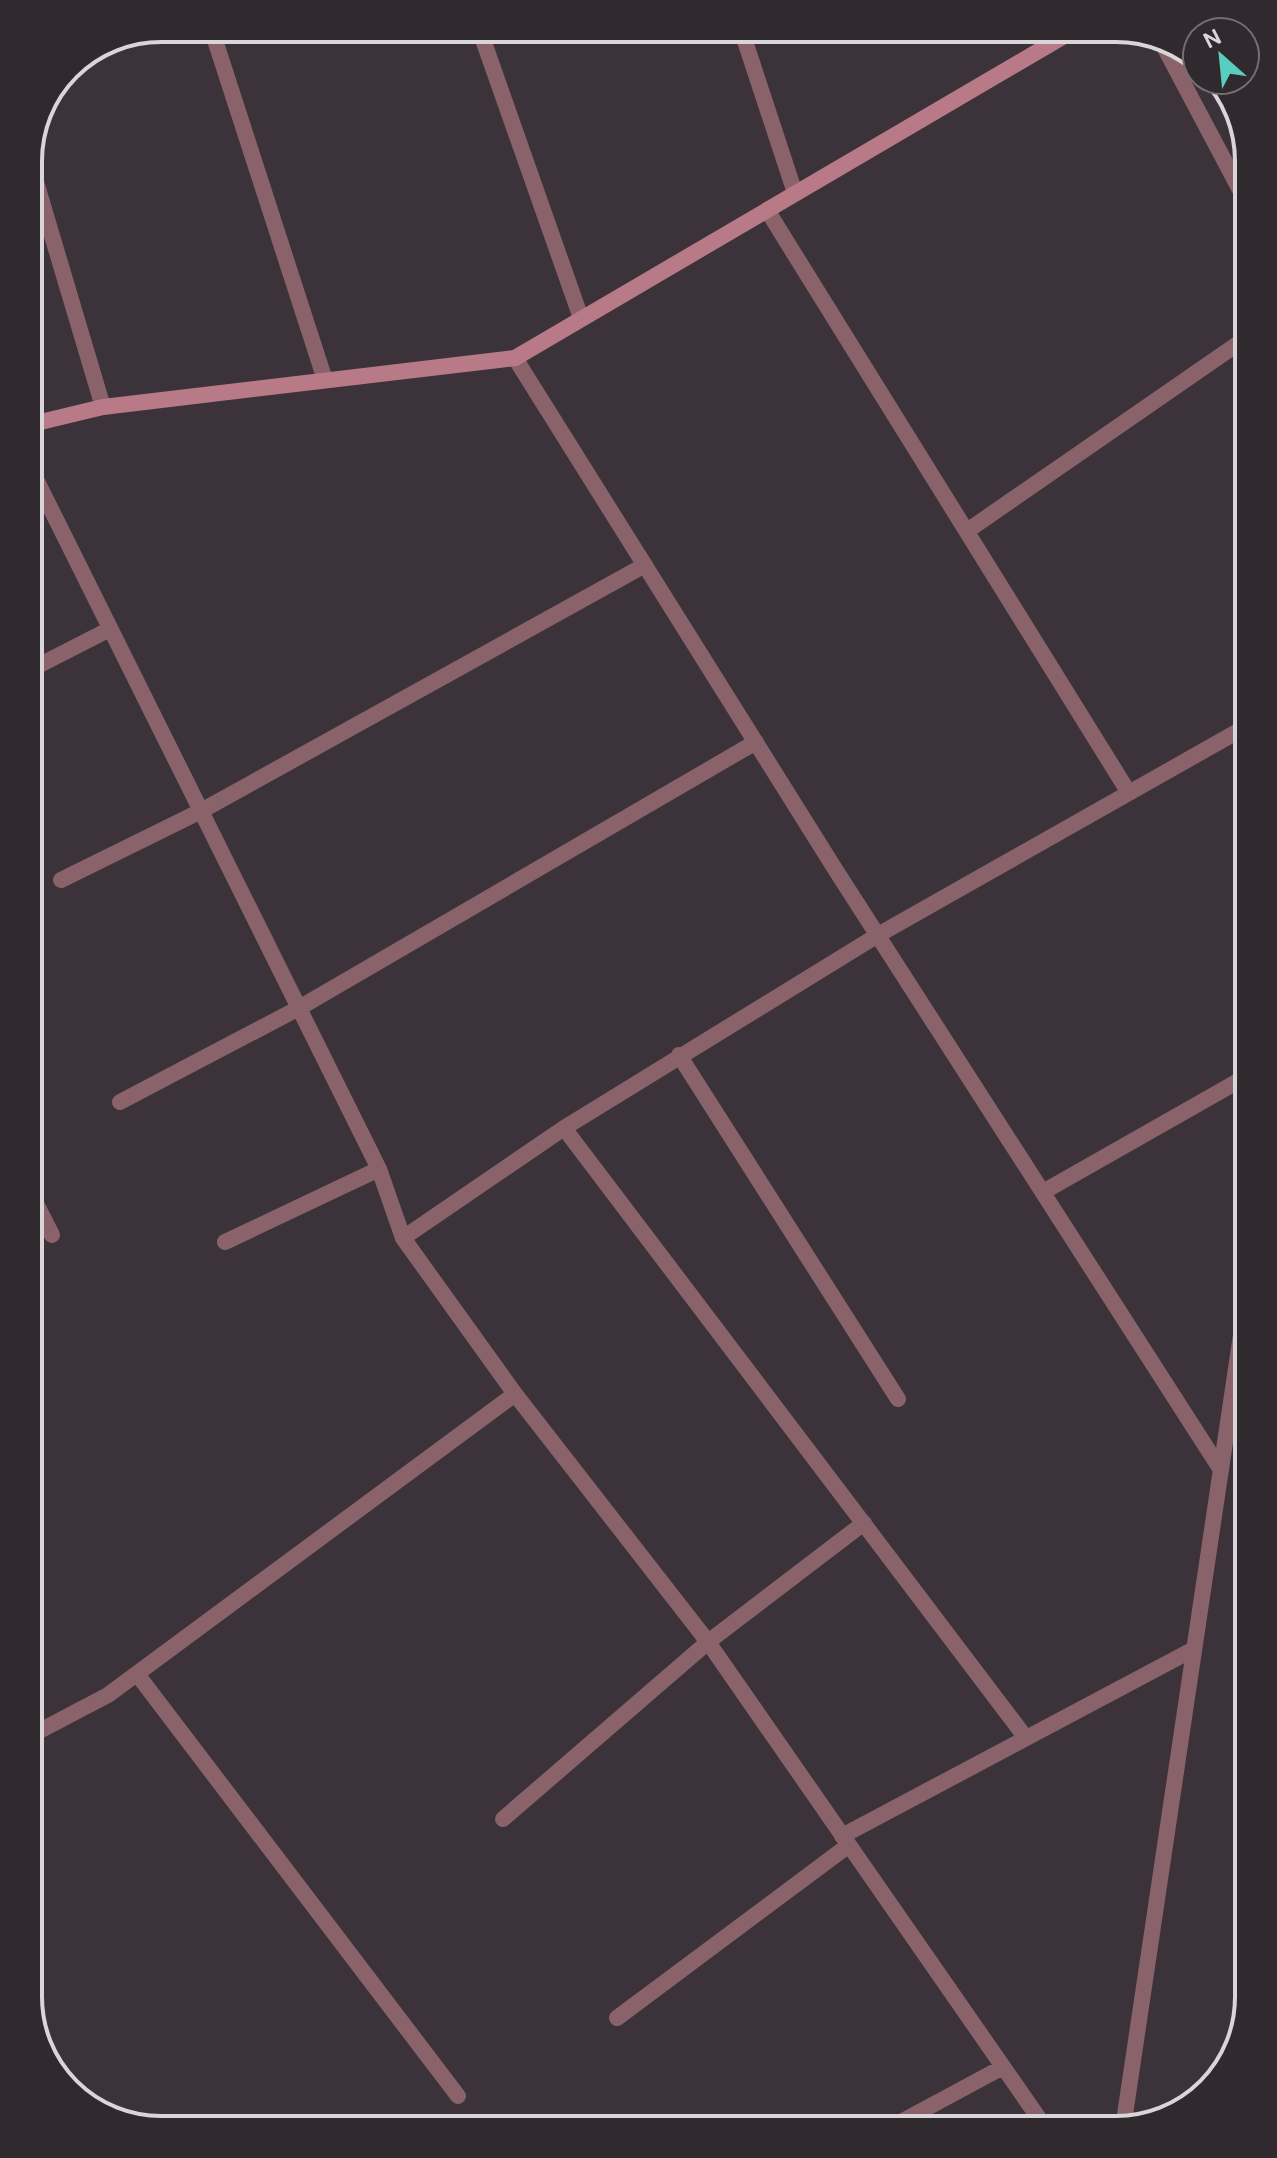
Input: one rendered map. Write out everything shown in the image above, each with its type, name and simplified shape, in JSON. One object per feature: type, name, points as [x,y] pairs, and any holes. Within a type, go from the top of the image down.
[{"type":"street","points":[[216,42],[325,380]]},
{"type":"street","points":[[484,42],[581,318]]},
{"type":"street","points":[[745,42],[795,193]]},
{"type":"street","points":[[42,422],[103,407],[515,358],[1054,42]]},
{"type":"street","points":[[1168,54],[1235,181]]},
{"type":"street","points":[[42,202],[103,407]]},
{"type":"street","points":[[767,210],[1129,793]]},
{"type":"street","points":[[967,531],[1235,346]]},
{"type":"street","points":[[515,358],[878,935],[1221,1470]]},
{"type":"street","points":[[42,491],[379,1169],[403,1238],[515,1394],[708,1642],[1037,2116]]},
{"type":"street","points":[[61,880],[201,811],[645,565]]},
{"type":"street","points":[[42,664],[110,629]]},
{"type":"street","points":[[403,1238],[564,1128],[679,1055],[878,935],[1235,733]]},
{"type":"street","points":[[120,1102],[299,1008],[756,742]]},
{"type":"street","points":[[679,1055],[898,1399]]},
{"type":"street","points":[[1043,1192],[1235,1083]]},
{"type":"street","points":[[564,1128],[1026,1738]]},
{"type":"street","points":[[225,1242],[379,1169]]},
{"type":"street","points":[[42,1215],[52,1235]]},
{"type":"street","points":[[1125,2115],[1235,1376]]},
{"type":"street","points":[[42,1730],[108,1695],[515,1394]]},
{"type":"street","points":[[503,1819],[708,1642],[864,1523]]},
{"type":"street","points":[[617,2018],[846,1840],[1026,1738],[1194,1649]]},
{"type":"street","points":[[137,1674],[458,2096]]},
{"type":"street","points":[[912,2116],[1003,2067]]}]
